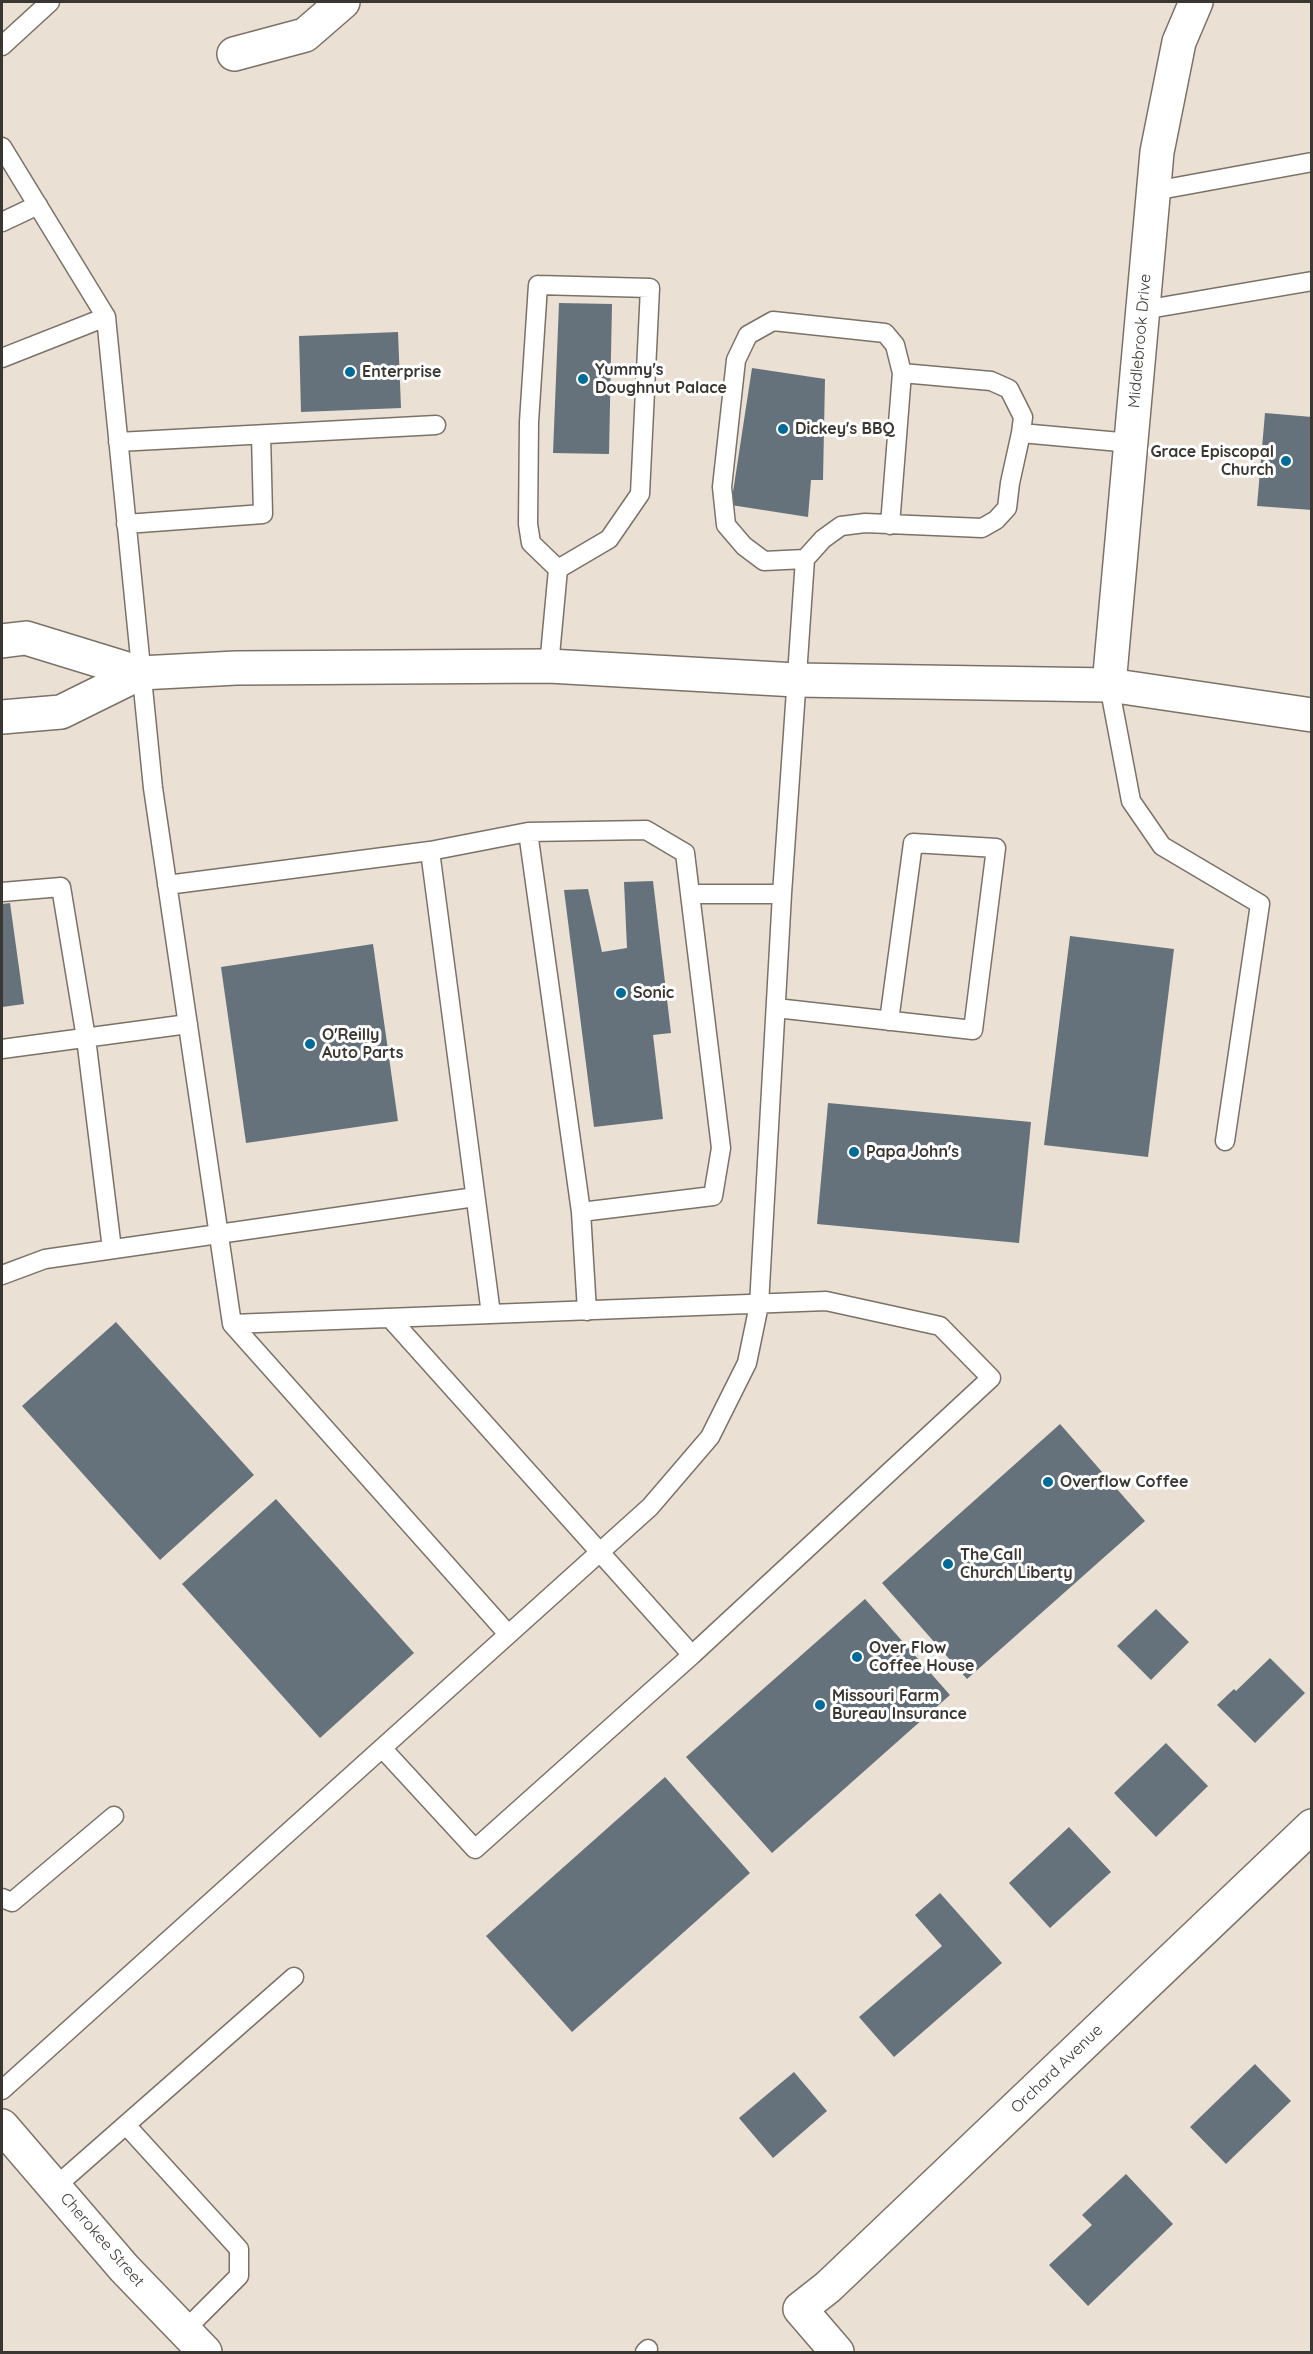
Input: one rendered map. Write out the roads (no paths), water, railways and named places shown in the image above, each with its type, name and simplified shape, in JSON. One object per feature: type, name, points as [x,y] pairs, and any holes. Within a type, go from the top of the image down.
[{"type":"main road","points":[[234,54],[305,35],[343,2]]},
{"type":"main road","name":"Middlebrook Drive","points":[[1109,685],[1157,152],[1179,42],[1196,2]]},
{"type":"main road","points":[[2,640],[26,638],[140,673],[236,668],[549,666],[796,680],[1109,685],[1311,715]]},
{"type":"main road","points":[[2,717],[61,712],[140,673]]},
{"type":"main road","name":"Orchard Avenue","points":[[837,2352],[800,2309],[828,2287],[1311,1826]]},
{"type":"main road","name":"Cherokee Street","points":[[2,2126],[124,2268],[195,2342]]},
{"type":"lane","points":[[2,46],[50,2]]},
{"type":"lane","points":[[2,147],[106,317],[153,788],[232,1324],[508,1634]]},
{"type":"lane","points":[[1154,190],[1311,162]]},
{"type":"lane","points":[[2,222],[38,205]]},
{"type":"lane","points":[[1143,310],[1311,280]]},
{"type":"lane","points":[[538,285],[650,288],[640,494],[609,539],[558,569],[531,543],[528,524],[529,422],[538,285]]},
{"type":"lane","points":[[2,358],[106,317]]},
{"type":"lane","points":[[805,559],[764,561],[744,546],[726,525],[722,487],[736,360],[748,335],[773,321],[885,333],[895,345],[902,373],[890,525]]},
{"type":"lane","points":[[2,2090],[650,1507],[710,1437],[747,1363],[759,1305],[782,894],[805,559],[823,539],[841,526],[866,523],[982,528],[996,520],[1007,508],[1021,433],[1023,417],[1009,390],[991,381],[902,373]]},
{"type":"lane","points":[[118,442],[436,425]]},
{"type":"lane","points":[[1021,433],[1131,442]]},
{"type":"lane","points":[[126,524],[263,514],[261,435]]},
{"type":"lane","points":[[549,666],[558,569]]},
{"type":"lane","points":[[1109,685],[1131,801],[1162,846],[1260,903],[1225,1141]]},
{"type":"lane","points":[[167,885],[430,851],[528,832],[646,830],[685,853],[721,1148],[713,1196],[581,1212]]},
{"type":"lane","points":[[528,832],[581,1212],[587,1311]]},
{"type":"lane","points":[[776,1008],[889,1021],[973,1030],[996,848],[913,843],[889,1021]]},
{"type":"lane","points":[[430,851],[491,1314]]},
{"type":"lane","points":[[2,892],[61,887],[86,1038],[112,1249]]},
{"type":"lane","points":[[690,894],[782,894]]},
{"type":"lane","points":[[2,1049],[188,1024]]},
{"type":"lane","points":[[2,1275],[45,1258],[476,1197]]},
{"type":"lane","points":[[232,1324],[826,1301],[940,1326],[992,1378],[692,1655],[475,1848],[382,1748]]},
{"type":"lane","points":[[390,1318],[692,1655]]},
{"type":"lane","points":[[2,1898],[12,1902],[114,1816]]},
{"type":"lane","points":[[55,2187],[294,1977]]},
{"type":"lane","points":[[126,2125],[239,2249],[239,2276],[195,2342]]},
{"type":"place","name":"Enterprise","points":[[350,372]]},
{"type":"place","name":"Yummy's Doughnut Palace","points":[[583,379]]},
{"type":"place","name":"Dickey's BBQ","points":[[783,429]]},
{"type":"place","name":"Grace Episcopal Church","points":[[1286,461]]},
{"type":"place","name":"Sonic","points":[[621,993]]},
{"type":"place","name":"O'Reilly Auto Parts","points":[[310,1044]]},
{"type":"place","name":"Papa John's","points":[[854,1152]]},
{"type":"place","name":"Overflow Coffee","points":[[1048,1482]]},
{"type":"place","name":"The Call Church Liberty","points":[[948,1564]]},
{"type":"place","name":"Over Flow Coffee House","points":[[857,1657]]},
{"type":"place","name":"Missouri Farm Bureau Insurance","points":[[820,1705]]}]
